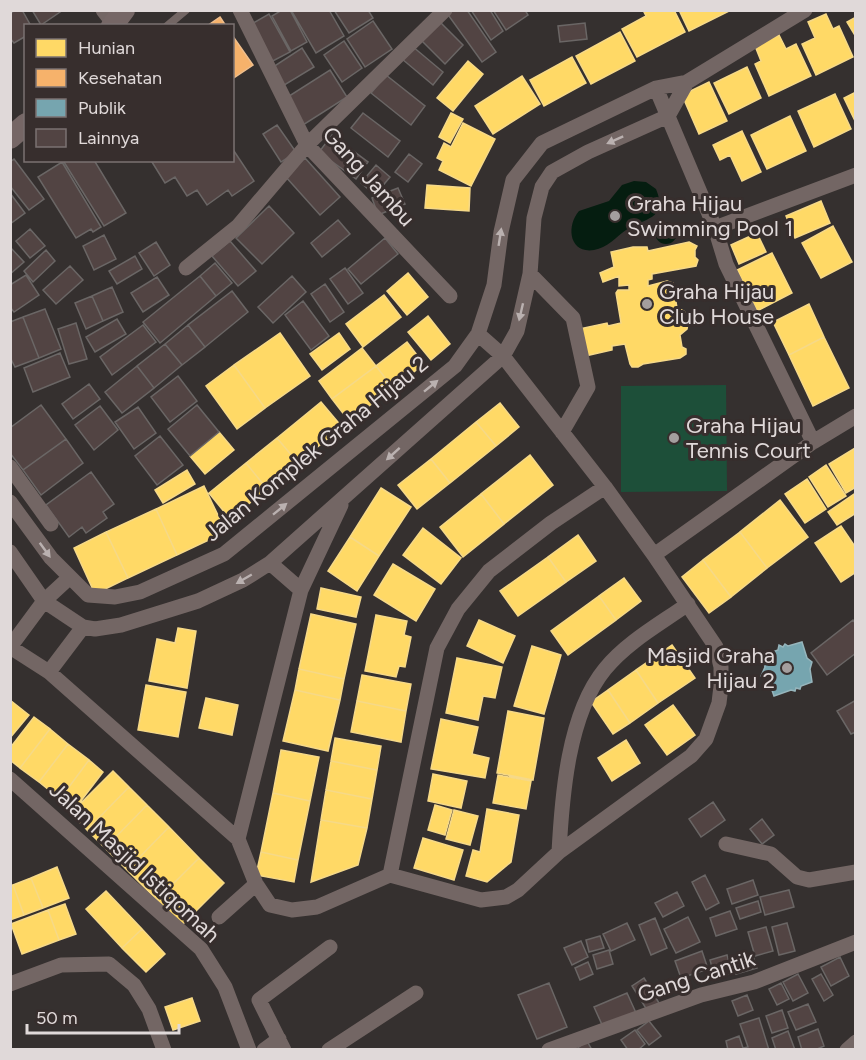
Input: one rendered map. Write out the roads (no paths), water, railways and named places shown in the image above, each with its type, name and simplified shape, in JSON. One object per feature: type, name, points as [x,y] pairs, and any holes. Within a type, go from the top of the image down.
[{"type":"main road","points":[[10,138],[24,126]]},
{"type":"street","name":"Gang Jambu","points":[[240,10],[307,145],[450,296]]},
{"type":"street","points":[[186,268],[238,226],[307,145],[445,10]]},
{"type":"street","name":"Jalan Komplek Graha Hijau 2","points":[[10,502],[51,558],[88,595],[115,597],[140,592],[224,554],[455,366],[478,334],[494,285],[501,232],[513,180],[542,143],[657,88],[687,82],[805,10]]},
{"type":"street","name":"Jalan Komplek Graha Hijau 2","points":[[668,116],[687,82]]},
{"type":"street","points":[[657,88],[715,228],[726,264],[813,442]]},
{"type":"street","points":[[10,552],[44,601],[83,627],[95,629],[122,625],[198,601],[243,580],[270,563],[503,356],[517,331],[530,274],[534,218],[542,187],[552,172],[588,152],[668,116]]},
{"type":"street","points":[[715,228],[855,176]]},
{"type":"street","points":[[530,274],[573,318],[588,387],[562,432]]},
{"type":"street","points":[[70,577],[44,601],[10,646],[49,672],[238,839],[256,884],[270,905],[302,910],[331,902],[390,875],[481,900],[495,900],[518,890],[559,852],[691,756],[706,739],[719,703],[721,667],[716,647],[605,487],[503,356],[478,334]]},
{"type":"street","points":[[654,555],[813,442],[855,416]]},
{"type":"street","points":[[10,467],[51,524]]},
{"type":"street","points":[[390,875],[437,648],[458,609],[489,571],[550,523],[605,487]]},
{"type":"street","points":[[238,839],[301,590],[345,497]]},
{"type":"street","points":[[270,563],[301,590]]},
{"type":"street","points":[[559,852],[562,803],[571,745],[596,681],[626,649],[688,604]]},
{"type":"street","points":[[49,672],[83,627]]},
{"type":"street","name":"Jalan Masjid Istiqomah","points":[[12,782],[201,949],[225,987],[249,1050]]},
{"type":"street","points":[[726,844],[771,854],[796,877],[809,880],[855,872]]},
{"type":"street","points":[[219,917],[256,884]]},
{"type":"street","name":"Gang Cantik","points":[[549,1050],[701,995],[754,982],[855,942]]},
{"type":"street","points":[[264,1050],[281,1044],[259,1000],[330,947]]},
{"type":"street","points":[[10,984],[61,965],[109,964],[134,984],[149,1009],[164,1050]]},
{"type":"street","points":[[329,1050],[416,993]]},
{"type":"street","points":[[847,1050],[855,1042]]},
{"type":"lane","points":[[169,24],[186,10]]},
{"type":"place","name":"Graha Hijau Swimming Pool 1","points":[[615,216]]},
{"type":"place","name":"Graha Hijau Club House","points":[[647,304]]},
{"type":"place","name":"Graha Hijau Tennis Court","points":[[674,438]]},
{"type":"place","name":"Masjid Graha Hijau 2","points":[[787,668]]}]
